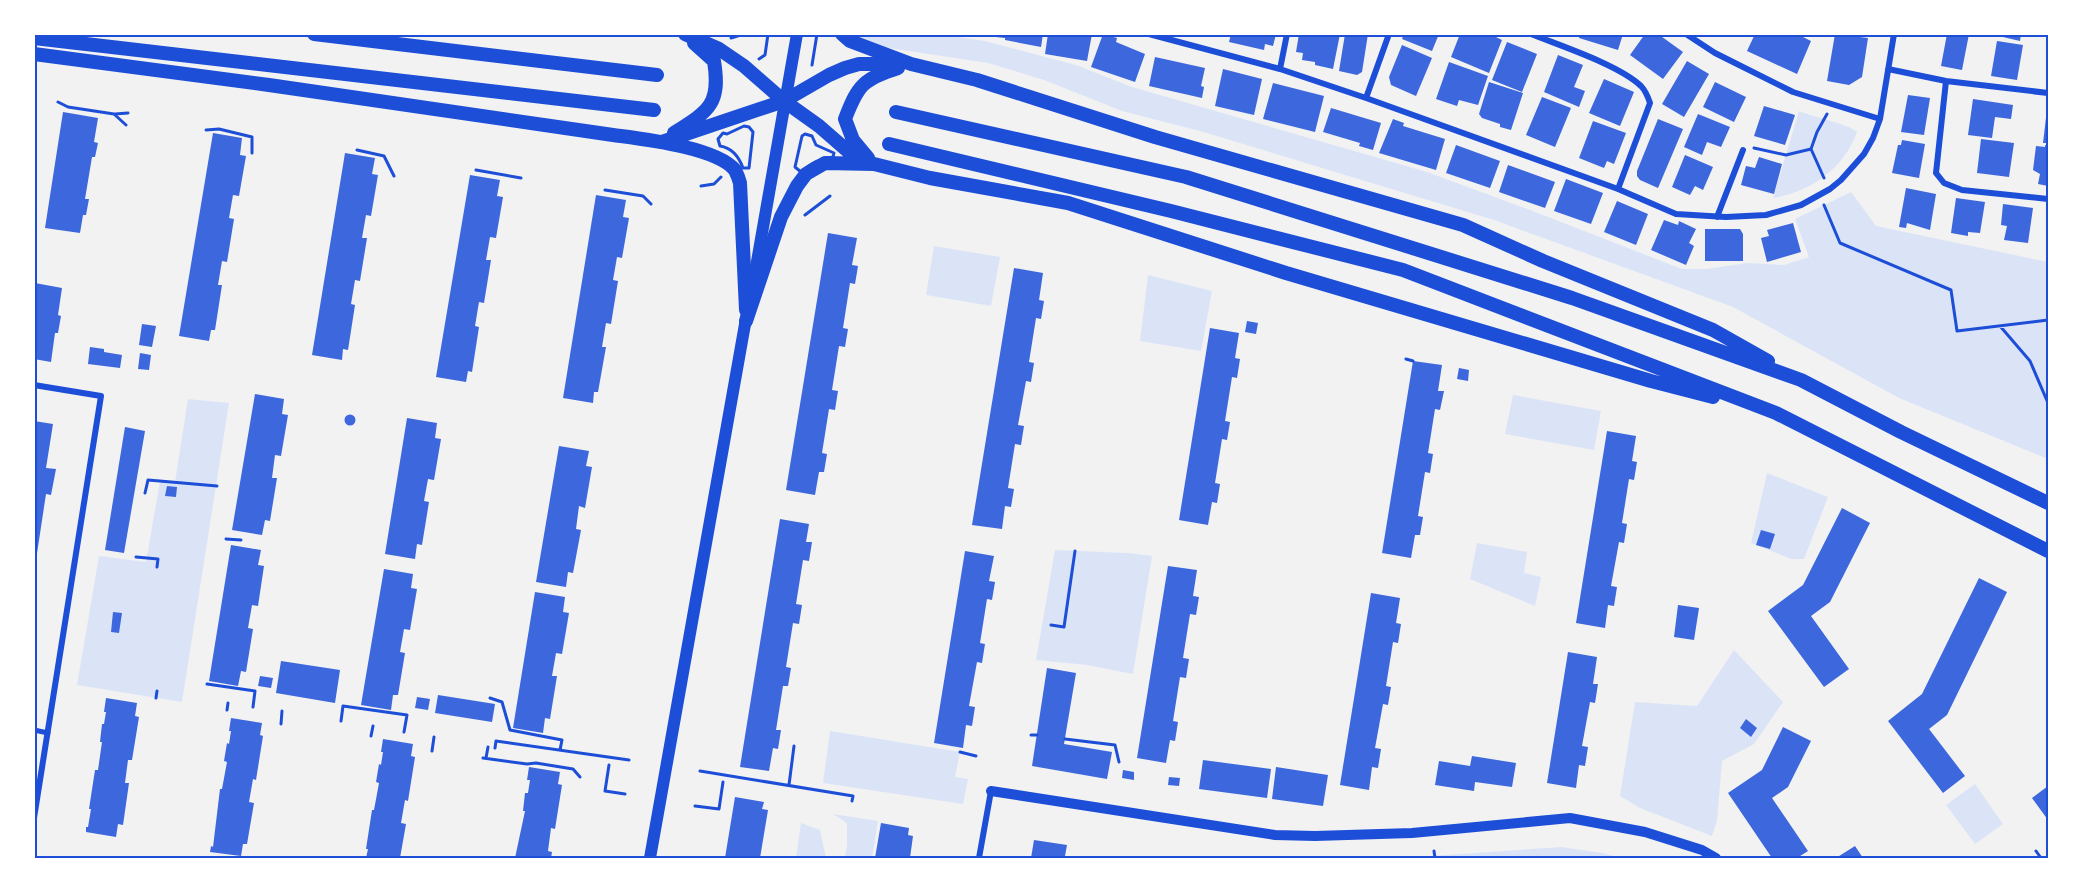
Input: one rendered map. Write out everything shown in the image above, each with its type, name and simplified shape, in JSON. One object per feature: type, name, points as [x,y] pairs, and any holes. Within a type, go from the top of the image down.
[{"type":"highway","points":[[314,34],[657,75]]},
{"type":"highway","points":[[684,34],[719,49],[744,66],[850,153],[874,164],[930,178],[1068,203],[1286,273],[1651,381],[1776,413]]},
{"type":"highway","points":[[660,142],[705,111],[713,101],[717,87],[714,61],[684,34]]},
{"type":"highway","points":[[842,34],[850,41],[911,64],[977,80],[1155,137],[1463,225],[1543,261],[1713,330],[1901,432],[2049,503]]},
{"type":"highway","points":[[34,38],[654,110]]},
{"type":"highway","points":[[34,54],[292,88],[660,142],[709,154],[723,161],[735,171],[740,183],[746,321]]},
{"type":"highway","points":[[660,142],[784,101],[845,68],[859,64],[911,64]]},
{"type":"highway","points":[[874,164],[853,140],[845,118],[854,94],[866,81],[882,73],[911,64]]},
{"type":"highway","points":[[896,112],[1186,177],[1572,298],[1802,380]]},
{"type":"highway","points":[[889,144],[1171,211],[1402,270],[1776,413],[2049,551]]},
{"type":"highway","points":[[746,321],[781,217],[806,174],[825,163],[874,164]]},
{"type":"main road","points":[[650,858],[796,34]]},
{"type":"street","points":[[1149,34],[1280,69],[1366,98],[1618,189],[1676,214],[1717,217],[1766,215],[1801,205],[1830,189],[1841,180],[1864,154],[1873,138],[1880,118],[1894,34]]},
{"type":"street","points":[[1178,42],[1179,34]]},
{"type":"street","points":[[1280,69],[1287,34]]},
{"type":"street","points":[[1366,98],[1389,34]]},
{"type":"street","points":[[1531,34],[1599,62],[1631,79],[1647,93],[1650,103],[1618,189]]},
{"type":"street","points":[[1686,34],[1715,53],[1793,92],[1880,118]]},
{"type":"street","points":[[1888,69],[1946,81],[2049,93]]},
{"type":"street","points":[[1946,81],[1936,172],[1944,183],[1962,190],[2049,199]]},
{"type":"street","points":[[1717,217],[1743,150]]},
{"type":"street","points":[[34,385],[100,396],[34,818]]},
{"type":"street","points":[[34,730],[48,733]]},
{"type":"street","points":[[979,858],[992,791],[1275,835],[1412,833],[1570,818],[1646,832],[1702,849],[1716,858]]},
{"type":"path","points":[[731,42],[726,41],[727,37],[734,38],[744,34]]},
{"type":"path","points":[[751,59],[756,60],[765,55],[768,34]]},
{"type":"path","points":[[815,69],[812,69],[817,34]]},
{"type":"path","points":[[58,102],[68,107],[114,114],[128,113]]},
{"type":"path","points":[[1830,189],[1811,149],[1832,104]]},
{"type":"path","points":[[114,114],[126,125]]},
{"type":"path","points":[[744,126],[752,129],[754,137],[748,168],[743,168],[740,159],[732,150],[720,146],[719,136],[744,126]]},
{"type":"path","points":[[206,130],[219,129],[252,137],[252,153]]},
{"type":"path","points":[[1743,150],[1748,146],[1786,155],[1811,149]]},
{"type":"path","points":[[357,150],[384,156],[394,176]]},
{"type":"path","points":[[476,170],[521,178]]},
{"type":"path","points":[[701,186],[714,184]]},
{"type":"path","points":[[605,190],[643,196],[651,204]]},
{"type":"path","points":[[1820,195],[1840,243],[1951,290],[1957,331],[2049,320]]},
{"type":"path","points":[[805,215],[830,196]]},
{"type":"path","points":[[2000,326],[2030,362],[2049,404]]},
{"type":"path","points":[[1406,359],[1413,361]]},
{"type":"path","points":[[145,493],[148,480],[217,486]]},
{"type":"path","points":[[226,539],[241,540]]},
{"type":"path","points":[[1051,625],[1064,627],[1075,550]]},
{"type":"path","points":[[136,557],[158,559],[157,567]]},
{"type":"path","points":[[207,684],[255,691],[253,707]]},
{"type":"path","points":[[156,698],[157,691]]},
{"type":"path","points":[[490,698],[502,702],[510,730],[562,740],[560,750]]},
{"type":"path","points":[[227,710],[228,703]]},
{"type":"path","points":[[341,721],[343,706],[407,716],[404,732]]},
{"type":"path","points":[[281,724],[282,711]]},
{"type":"path","points":[[370,736],[373,726]]},
{"type":"path","points":[[1031,735],[1036,735]]},
{"type":"path","points":[[432,751],[434,737]]},
{"type":"path","points":[[1065,739],[1115,745],[1119,762]]},
{"type":"path","points":[[495,748],[496,741],[629,760]]},
{"type":"path","points":[[789,785],[794,746]]},
{"type":"path","points":[[488,747],[484,758],[573,769],[580,777]]},
{"type":"path","points":[[960,752],[976,756]]},
{"type":"path","points":[[609,765],[605,791],[625,794]]},
{"type":"path","points":[[700,771],[853,796],[852,801]]},
{"type":"path","points":[[695,806],[719,809],[723,782]]},
{"type":"path","points":[[1434,851],[1435,858]]},
{"type":"path","points":[[2036,851],[2040,858]]},
{"type":"shaded area","points":[[855,34],[944,35],[985,41],[1076,65],[1132,87],[1427,172],[1682,269],[1707,269],[1747,263],[1784,265],[1809,257],[1795,219],[1851,192],[1876,226],[2048,262],[2048,459],[1899,398],[1733,307],[1494,220],[1200,131],[1122,111],[1044,80],[988,63],[882,47],[863,41]]},
{"type":"shaded area","points":[[1799,111],[1847,126],[1857,132],[1844,157],[1824,177],[1800,190],[1773,198]]},
{"type":"shaded area","points":[[934,246],[1000,257],[991,306],[926,295]]},
{"type":"shaded area","points":[[1148,275],[1212,291],[1201,351],[1140,341]]},
{"type":"shaded area","points":[[1513,395],[1601,411],[1594,450],[1505,434]]},
{"type":"shaded area","points":[[188,399],[229,403],[182,702],[77,685],[99,556],[146,562],[160,481],[175,482]]},
{"type":"shaded area","points":[[1767,473],[1828,497],[1804,559],[1791,559],[1751,543]]},
{"type":"shaded area","points":[[1477,543],[1527,552],[1524,573],[1541,577],[1535,606],[1470,579]]},
{"type":"shaded area","points":[[1055,550],[1152,556],[1133,674],[1087,665],[1036,660]]},
{"type":"shaded area","points":[[1734,650],[1783,702],[1754,744],[1722,761],[1717,821],[1712,836],[1640,808],[1620,796],[1635,702],[1697,706]]},
{"type":"shaded area","points":[[830,731],[960,752],[955,777],[968,779],[963,804],[823,783]]},
{"type":"shaded area","points":[[1975,784],[2003,824],[1975,844],[1946,805]]},
{"type":"shaded area","points":[[833,814],[878,821],[872,858],[845,858],[847,823]]},
{"type":"shaded area","points":[[801,823],[820,830],[826,858],[796,858]]},
{"type":"shaded area","points":[[1561,847],[1620,858],[1401,858]]},
{"type":"building","points":[[997,34],[1043,34],[1041,47],[1005,40],[1005,38],[996,37]]},
{"type":"building","points":[[1048,34],[1092,34],[1087,61],[1045,54]]},
{"type":"building","points":[[1103,34],[1117,38],[1116,42],[1145,54],[1135,82],[1091,67]]},
{"type":"building","points":[[1231,34],[1276,34],[1273,46],[1265,44],[1264,50],[1229,42]]},
{"type":"building","points":[[1299,34],[1340,34],[1333,69],[1302,60],[1303,53],[1296,52]]},
{"type":"building","points":[[1345,34],[1368,34],[1362,72],[1357,75],[1339,71]]},
{"type":"building","points":[[1404,34],[1439,34],[1432,51],[1402,39]]},
{"type":"building","points":[[1460,34],[1490,34],[1502,40],[1489,73],[1451,57]]},
{"type":"building","points":[[1580,34],[1623,34],[1618,50],[1579,38]]},
{"type":"building","points":[[1645,34],[1658,34],[1683,52],[1663,79],[1630,55]]},
{"type":"building","points":[[1755,34],[1797,34],[1811,41],[1797,74],[1747,51]]},
{"type":"building","points":[[1835,34],[1868,38],[1862,77],[1849,85],[1827,81]]},
{"type":"building","points":[[1947,34],[1969,34],[1962,70],[1941,66]]},
{"type":"building","points":[[1990,34],[2021,34],[2020,41]]},
{"type":"building","points":[[1997,41],[2023,45],[2017,80],[1991,76]]},
{"type":"building","points":[[1507,42],[1537,54],[1522,92],[1492,80]]},
{"type":"building","points":[[1402,45],[1432,58],[1416,96],[1391,85],[1389,77]]},
{"type":"building","points":[[1558,55],[1583,65],[1574,87],[1585,91],[1579,107],[1544,92]]},
{"type":"building","points":[[1155,57],[1205,68],[1201,86],[1204,87],[1202,98],[1149,86]]},
{"type":"building","points":[[1687,61],[1709,74],[1684,117],[1662,104]]},
{"type":"building","points":[[1449,62],[1488,76],[1478,105],[1459,100],[1457,106],[1436,99]]},
{"type":"building","points":[[1223,69],[1262,79],[1254,115],[1215,106]]},
{"type":"building","points":[[1604,79],[1634,92],[1620,126],[1589,113]]},
{"type":"building","points":[[1489,82],[1523,93],[1511,130],[1482,118],[1479,114]]},
{"type":"building","points":[[1715,82],[1746,97],[1734,122],[1703,107]]},
{"type":"building","points":[[1273,83],[1324,96],[1315,132],[1263,119]]},
{"type":"building","points":[[1908,95],[1930,98],[1924,135],[1901,132]]},
{"type":"building","points":[[1542,97],[1571,108],[1555,147],[1526,135]]},
{"type":"building","points":[[1973,99],[2013,105],[2011,119],[1995,117],[1992,138],[1968,135]]},
{"type":"building","points":[[1764,106],[1795,115],[1785,145],[1754,136]]},
{"type":"building","points":[[1331,108],[1381,123],[1373,150],[1359,146],[1360,143],[1323,132]]},
{"type":"building","points":[[2047,109],[2048,143],[2043,143]]},
{"type":"building","points":[[63,112],[98,118],[94,142],[98,143],[95,157],[92,157],[85,199],[89,199],[80,233],[45,228]]},
{"type":"building","points":[[1698,114],[1730,127],[1721,147],[1707,142],[1702,155],[1684,147]]},
{"type":"building","points":[[1393,119],[1404,123],[1403,126],[1445,139],[1436,170],[1379,153]]},
{"type":"building","points":[[1658,119],[1683,129],[1658,188],[1640,180],[1637,171]]},
{"type":"building","points":[[1593,121],[1626,133],[1614,164],[1607,161],[1604,168],[1579,158]]},
{"type":"building","points":[[213,133],[242,138],[240,155],[246,156],[239,196],[233,195],[229,218],[234,219],[227,262],[222,261],[218,285],[222,285],[215,330],[211,330],[209,341],[179,336]]},
{"type":"building","points":[[1981,139],[2014,143],[2009,177],[1977,173]]},
{"type":"building","points":[[1902,140],[1925,144],[1919,178],[1892,173],[1898,145],[1901,145]]},
{"type":"building","points":[[1456,145],[1500,161],[1490,188],[1446,173]]},
{"type":"building","points":[[2045,145],[2048,146],[2048,186],[2038,184],[2040,174],[2033,170],[2036,146],[2045,147]]},
{"type":"building","points":[[345,153],[375,158],[372,174],[378,175],[371,216],[366,215],[362,238],[367,238],[360,281],[355,280],[351,304],[355,305],[348,350],[343,349],[342,360],[312,355]]},
{"type":"building","points":[[1685,155],[1713,167],[1703,190],[1695,186],[1690,195],[1672,187]]},
{"type":"building","points":[[1759,157],[1782,164],[1774,194],[1741,185],[1746,166],[1755,168]]},
{"type":"building","points":[[1508,165],[1555,182],[1545,208],[1499,192]]},
{"type":"building","points":[[470,175],[500,180],[497,196],[503,197],[496,238],[490,237],[486,260],[491,260],[484,303],[479,302],[475,326],[479,327],[472,372],[468,371],[466,382],[436,377]]},
{"type":"building","points":[[1566,179],[1603,193],[1591,224],[1554,211]]},
{"type":"building","points":[[1906,188],[1936,194],[1930,230],[1907,223],[1906,228],[1899,227]]},
{"type":"building","points":[[596,195],[626,200],[623,217],[629,218],[622,258],[617,257],[613,280],[618,281],[611,324],[606,323],[602,347],[606,347],[598,392],[594,392],[593,403],[563,398]]},
{"type":"building","points":[[1956,198],[1985,202],[1980,233],[1968,232],[1968,236],[1951,233]]},
{"type":"building","points":[[1617,201],[1648,214],[1636,245],[1604,232]]},
{"type":"building","points":[[2003,204],[2033,208],[2028,243],[2004,240],[2007,226],[2001,225]]},
{"type":"building","points":[[1664,220],[1678,225],[1679,221],[1696,229],[1689,243],[1694,246],[1686,265],[1651,250]]},
{"type":"building","points":[[1793,223],[1801,252],[1767,262],[1761,238],[1769,236],[1767,230]]},
{"type":"building","points":[[1705,229],[1740,229],[1743,234],[1743,261],[1705,261]]},
{"type":"building","points":[[828,233],[857,238],[852,265],[858,266],[855,284],[850,283],[843,328],[848,329],[845,347],[839,346],[832,390],[838,391],[835,410],[829,409],[822,453],[827,454],[824,472],[819,472],[815,495],[786,490]]},
{"type":"building","points":[[1014,268],[1043,273],[1039,300],[1044,301],[1041,319],[1036,318],[1029,362],[1034,363],[1031,382],[1026,381],[1018,425],[1024,426],[1021,445],[1015,444],[1008,488],[1014,489],[1011,507],[1005,506],[1002,529],[972,525]]},
{"type":"building","points":[[35,283],[62,288],[58,315],[61,316],[58,333],[55,333],[51,362],[34,359]]},
{"type":"building","points":[[1247,321],[1258,323],[1256,334],[1245,332]]},
{"type":"building","points":[[142,324],[156,326],[152,347],[139,345]]},
{"type":"building","points":[[1210,328],[1239,333],[1235,358],[1240,359],[1237,378],[1232,377],[1225,421],[1230,422],[1227,440],[1222,439],[1215,483],[1220,484],[1217,503],[1212,502],[1208,525],[1179,520]]},
{"type":"building","points":[[90,347],[122,355],[120,368],[88,364]]},
{"type":"building","points":[[140,353],[151,355],[149,370],[138,369]]},
{"type":"building","points":[[1413,361],[1442,365],[1438,391],[1444,391],[1440,410],[1435,409],[1428,453],[1433,454],[1430,473],[1425,472],[1418,516],[1423,517],[1420,535],[1415,535],[1411,558],[1382,553]]},
{"type":"building","points":[[1459,368],[1469,370],[1468,381],[1457,379]]},
{"type":"building","points":[[255,394],[284,399],[282,414],[288,415],[281,456],[275,455],[272,478],[277,478],[270,521],[265,520],[262,535],[232,530]]},
{"type":"building","points":[[350,415],[354,416],[354,424],[350,425],[346,424],[345,420],[346,416]]},
{"type":"building","points":[[407,418],[437,423],[435,438],[441,439],[434,480],[428,479],[424,501],[429,502],[422,545],[417,544],[415,559],[385,554]]},
{"type":"building","points":[[34,421],[53,424],[46,468],[56,469],[51,495],[46,494],[36,560]]},
{"type":"building","points":[[125,427],[145,431],[124,553],[105,550]]},
{"type":"building","points":[[1607,431],[1636,436],[1632,461],[1637,462],[1634,480],[1629,479],[1622,523],[1627,524],[1624,543],[1619,542],[1611,586],[1617,587],[1614,606],[1608,605],[1605,628],[1576,623]]},
{"type":"building","points":[[559,446],[589,451],[586,466],[592,467],[585,508],[579,506],[576,529],[581,530],[573,573],[568,572],[566,587],[536,582]]},
{"type":"building","points":[[167,486],[177,487],[176,497],[165,496]]},
{"type":"building","points":[[1842,508],[1870,523],[1830,602],[1811,616],[1849,669],[1824,687],[1768,611],[1803,585]]},
{"type":"building","points":[[780,519],[809,524],[806,542],[812,542],[809,561],[803,560],[796,604],[802,605],[799,624],[793,623],[786,667],[791,668],[788,686],[783,686],[776,730],[781,730],[778,749],[773,748],[769,771],[740,767]]},
{"type":"building","points":[[1761,530],[1775,534],[1770,549],[1756,545]]},
{"type":"building","points":[[231,545],[261,550],[258,565],[264,566],[258,606],[252,605],[248,628],[253,629],[246,672],[241,671],[238,686],[209,681]]},
{"type":"building","points":[[965,551],[994,556],[989,581],[995,582],[992,600],[987,599],[980,643],[985,644],[982,663],[977,662],[969,706],[975,707],[972,726],[966,725],[963,748],[934,743]]},
{"type":"building","points":[[1168,566],[1197,570],[1193,596],[1199,597],[1196,615],[1190,614],[1183,658],[1189,659],[1186,678],[1180,677],[1173,721],[1178,722],[1175,741],[1170,740],[1166,763],[1137,758]]},
{"type":"building","points":[[384,569],[413,574],[411,588],[417,589],[410,630],[404,629],[400,652],[405,653],[398,695],[393,695],[391,710],[361,705]]},
{"type":"building","points":[[1979,578],[2007,592],[1947,715],[1929,729],[1965,776],[1943,793],[1888,721],[1922,694]]},
{"type":"building","points":[[535,592],[565,597],[563,612],[569,613],[562,654],[556,653],[552,676],[557,676],[550,719],[545,718],[543,733],[513,728]]},
{"type":"building","points":[[1371,593],[1400,598],[1396,623],[1401,624],[1398,643],[1393,642],[1386,686],[1391,687],[1388,705],[1383,704],[1375,748],[1381,749],[1378,768],[1372,767],[1369,790],[1340,785]]},
{"type":"building","points":[[1678,605],[1699,608],[1694,640],[1674,637]]},
{"type":"building","points":[[113,612],[122,613],[119,633],[111,632]]},
{"type":"building","points":[[1568,652],[1597,657],[1593,684],[1598,684],[1595,703],[1590,702],[1582,746],[1588,747],[1585,766],[1579,765],[1576,788],[1547,783]]},
{"type":"building","points":[[281,661],[340,670],[335,703],[276,693]]},
{"type":"building","points":[[1047,668],[1076,673],[1064,744],[1112,752],[1107,779],[1032,766]]},
{"type":"building","points":[[260,676],[273,678],[271,688],[258,686]]},
{"type":"building","points":[[438,695],[495,704],[492,722],[435,713]]},
{"type":"building","points":[[417,697],[430,699],[428,710],[415,708]]},
{"type":"building","points":[[106,698],[137,703],[135,716],[139,717],[132,760],[128,760],[125,783],[129,783],[123,825],[118,824],[116,837],[86,832],[95,770],[98,770]]},
{"type":"building","points":[[231,718],[262,723],[260,735],[263,736],[256,780],[253,779],[249,802],[254,803],[247,844],[243,844],[241,856],[210,852],[211,846],[213,847],[220,789],[222,789],[227,762],[224,761],[227,743],[229,744]]},
{"type":"building","points":[[1746,719],[1757,728],[1751,737],[1740,728]]},
{"type":"building","points":[[1783,727],[1811,741],[1788,787],[1772,798],[1808,851],[1797,858],[1772,858],[1728,793],[1762,770]]},
{"type":"building","points":[[383,739],[413,744],[411,756],[415,757],[408,801],[405,800],[401,823],[406,824],[400,858],[366,858],[372,810],[374,810],[379,783],[376,782],[379,764],[381,765]]},
{"type":"building","points":[[1472,756],[1516,763],[1512,787],[1475,782],[1474,791],[1435,785],[1439,761],[1470,766]]},
{"type":"building","points":[[1203,760],[1271,769],[1267,798],[1199,789]]},
{"type":"building","points":[[529,767],[560,772],[558,784],[562,785],[555,829],[551,828],[548,851],[552,852],[551,858],[515,858],[525,811],[523,811],[525,793],[528,793],[530,780],[527,780]]},
{"type":"building","points":[[1276,767],[1328,775],[1323,806],[1272,799]]},
{"type":"building","points":[[1123,770],[1134,772],[1134,780],[1122,778]]},
{"type":"building","points":[[1169,777],[1180,778],[1179,786],[1168,785]]},
{"type":"building","points":[[2048,786],[2048,820],[2032,798]]},
{"type":"building","points":[[735,797],[764,802],[762,809],[768,810],[760,858],[725,858]]},
{"type":"building","points":[[881,823],[909,828],[908,835],[913,836],[910,858],[875,858]]},
{"type":"building","points":[[1034,840],[1067,845],[1065,856],[1071,858],[1031,858]]},
{"type":"building","points":[[1855,846],[1863,858],[1836,858]]}]
